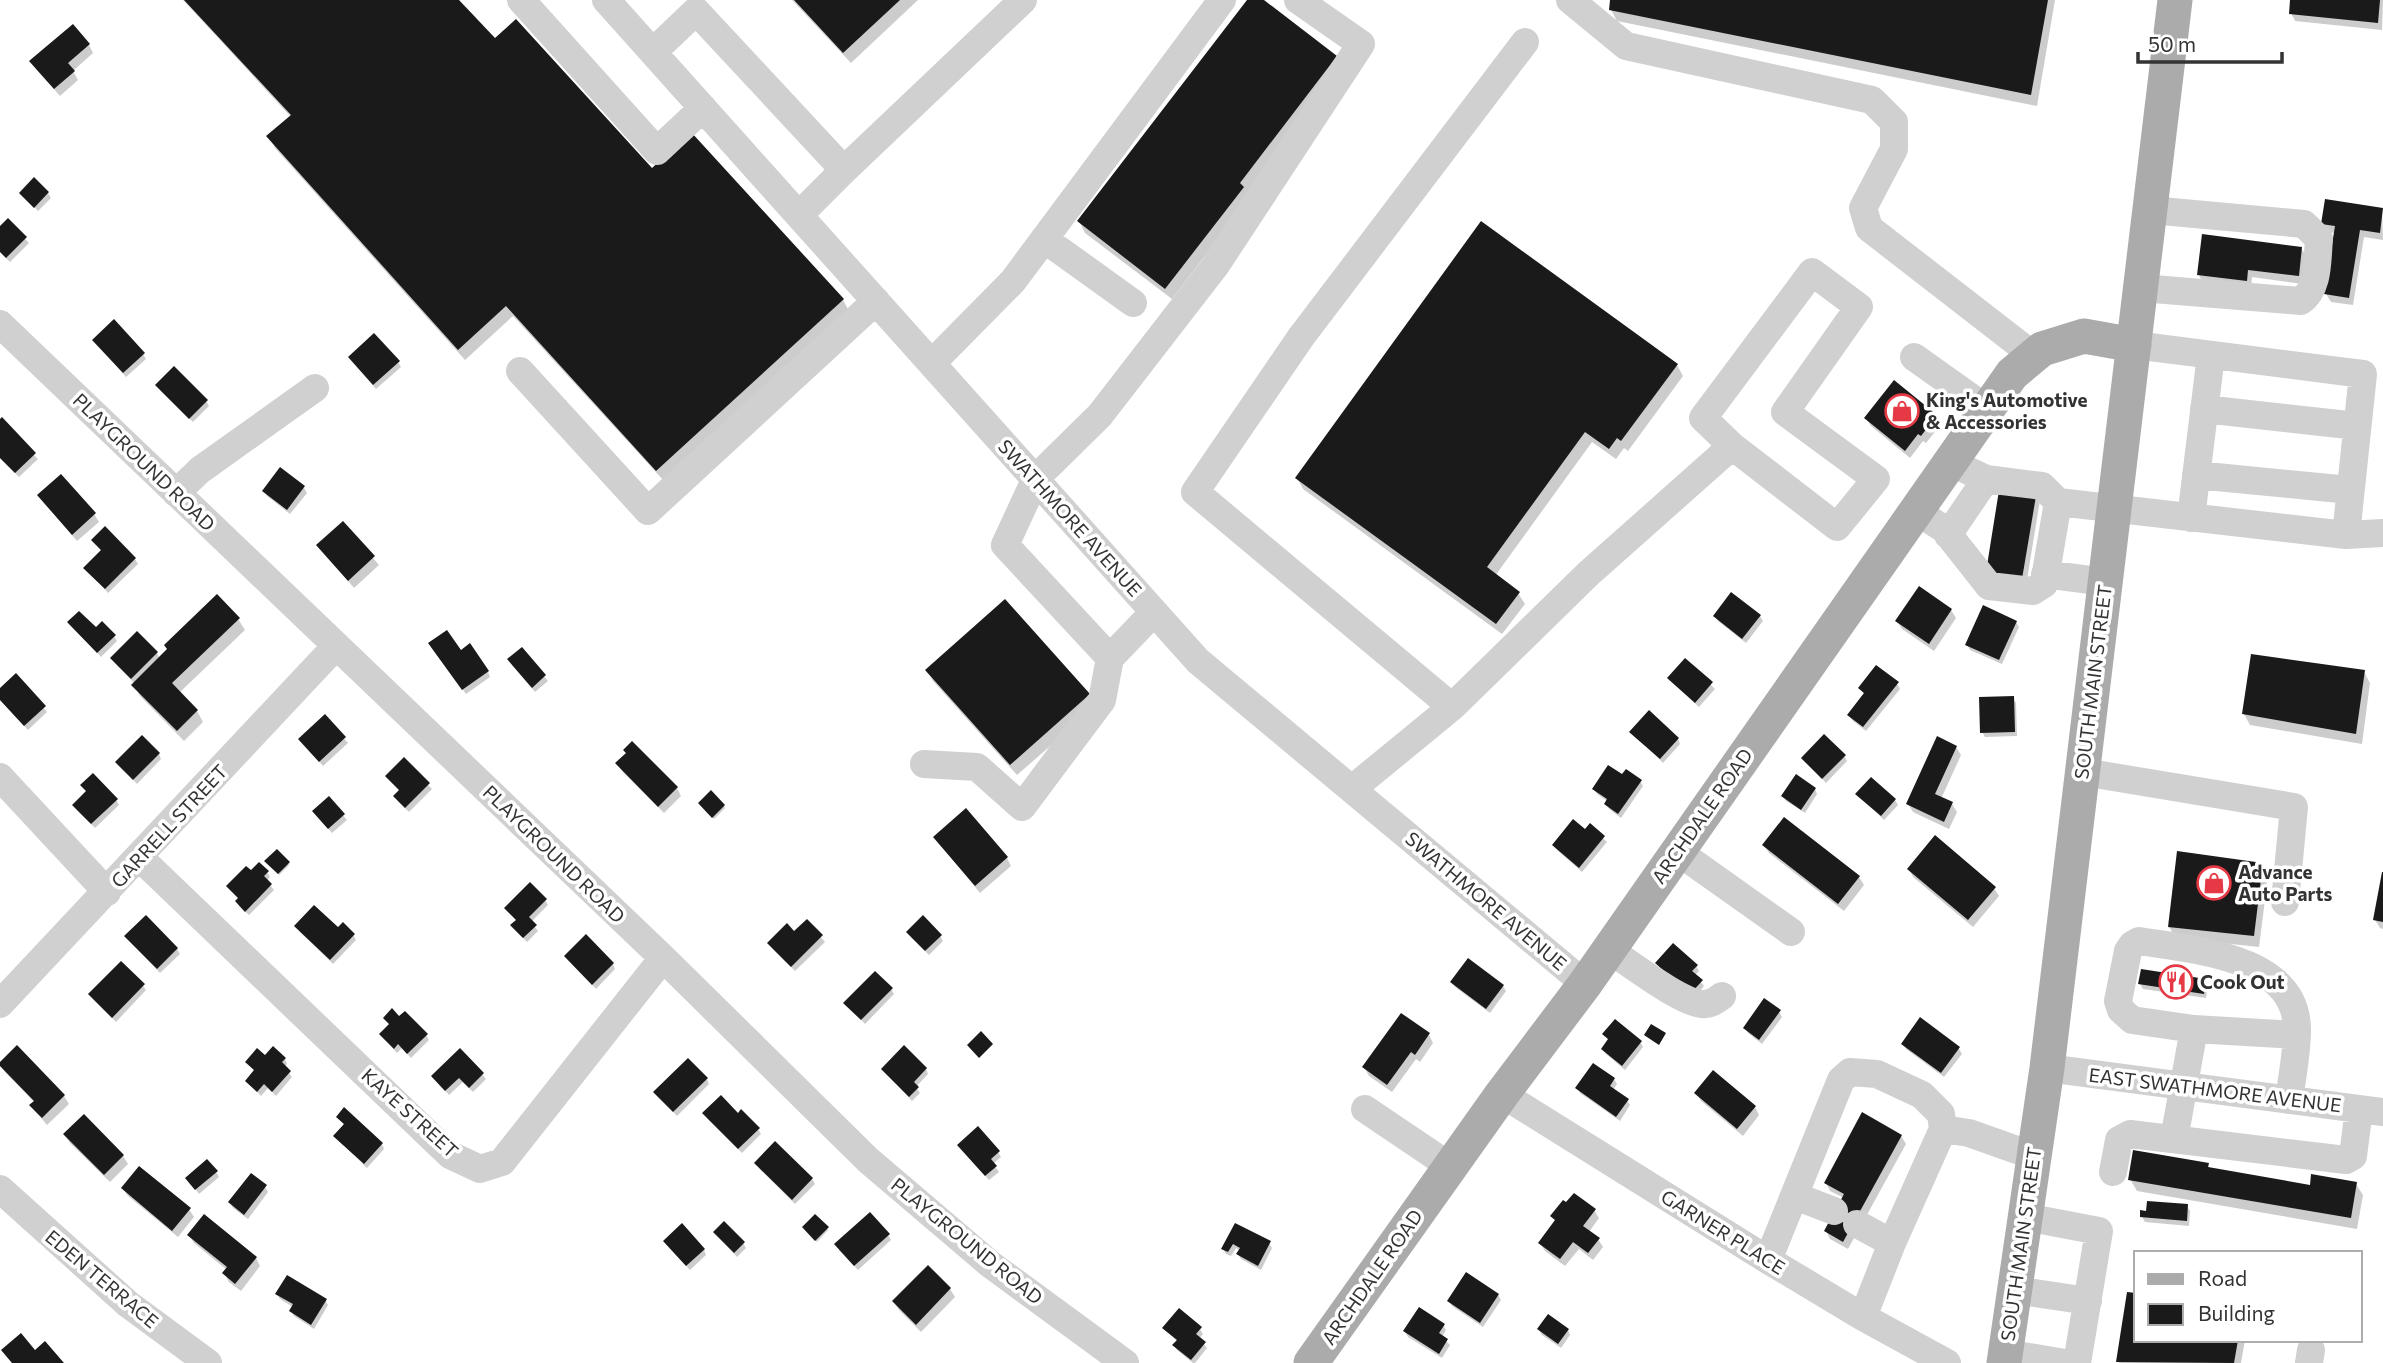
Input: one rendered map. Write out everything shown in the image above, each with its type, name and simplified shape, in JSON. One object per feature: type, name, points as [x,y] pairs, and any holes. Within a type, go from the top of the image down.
[{"type":"main road","name":"SOUTH MAIN STREET","points":[[2005,1358],[2047,1068],[2175,0]]},
{"type":"main road","name":"ARCHDALE ROAD","points":[[1311,1363],[1585,984],[2012,374],[2042,349],[2084,336],[2134,345]]},
{"type":"street","points":[[521,0],[657,150],[703,107]]},
{"type":"street","name":"SWATHMORE AVENUE","points":[[606,0],[1198,661],[1585,984]]},
{"type":"street","points":[[799,215],[1023,0]]},
{"type":"street","points":[[932,363],[1013,281],[1222,0]]},
{"type":"street","points":[[1110,658],[1005,545],[1036,478],[1100,415],[1216,265],[1361,44],[1298,0]]},
{"type":"street","points":[[1570,0],[1626,46],[1872,100],[1894,122],[1894,149],[1863,208],[1869,228],[2034,356]]},
{"type":"street","points":[[653,52],[695,11],[844,170]]},
{"type":"street","points":[[1452,707],[1195,492],[1301,337],[1525,42]]},
{"type":"street","points":[[2141,288],[2301,301],[2309,296],[2314,285],[2319,239],[2304,224],[2150,210]]},
{"type":"street","points":[[1044,239],[1133,303]]},
{"type":"street","points":[[1812,272],[1859,307],[1785,412],[1876,479],[1837,527],[1732,446],[1703,418],[1812,272]]},
{"type":"street","points":[[520,371],[648,511],[876,301]]},
{"type":"street","name":"PLAYGROUND ROAD","points":[[0,324],[663,958],[868,1160],[990,1264],[1125,1363]]},
{"type":"street","points":[[2134,345],[2373,374],[2357,426],[2346,535]]},
{"type":"street","points":[[2191,518],[2211,355]]},
{"type":"street","points":[[1914,357],[1987,409]]},
{"type":"street","points":[[176,493],[200,470],[315,388]]},
{"type":"street","points":[[2204,409],[2357,426]]},
{"type":"street","points":[[1352,789],[1452,707],[1588,574],[1732,446]]},
{"type":"street","points":[[1950,462],[1986,479],[2042,486],[2057,502],[2346,535],[2383,533]]},
{"type":"street","points":[[2196,475],[2350,490]]},
{"type":"street","points":[[1948,535],[1986,479]]},
{"type":"street","points":[[1916,512],[1944,529],[1989,586],[2033,591],[2044,584],[2057,502]]},
{"type":"street","points":[[2045,574],[2105,582]]},
{"type":"street","points":[[924,764],[977,767],[1022,807],[1102,700],[1110,658],[1154,612]]},
{"type":"street","name":"GARRELL STREET","points":[[0,1004],[337,646]]},
{"type":"street","points":[[2083,772],[2294,807],[2285,902]]},
{"type":"street","points":[[0,777],[107,892]]},
{"type":"street","points":[[1677,851],[1791,932]]},
{"type":"street","name":"KAYE STREET","points":[[139,857],[450,1155],[480,1169],[502,1163],[663,958]]},
{"type":"street","points":[[2290,1100],[2296,1035],[2294,1010],[2285,989],[2272,978],[2246,964],[2217,954],[2139,941],[2128,951],[2118,1001],[2121,1010],[2132,1020],[2194,1029],[2296,1035]]},
{"type":"street","points":[[1609,950],[1694,1002],[1704,1004],[1722,996]]},
{"type":"street","points":[[2174,1139],[2194,1029]]},
{"type":"street","name":"EAST SWATHMORE AVENUE","points":[[2047,1068],[2371,1110]]},
{"type":"street","points":[[1768,1260],[1841,1080],[1850,1072],[1877,1074],[1922,1095],[1941,1114],[1943,1129],[1892,1243],[1863,1317]]},
{"type":"street","name":"GARNER PLACE","points":[[1503,1094],[1768,1260],[1947,1363]]},
{"type":"street","points":[[1365,1109],[1451,1167]]},
{"type":"street","points":[[2113,1172],[2119,1140],[2130,1134],[2346,1160],[2353,1156],[2371,1110]]},
{"type":"street","points":[[1943,1129],[1969,1133],[2034,1156]]},
{"type":"street","name":"EDEN TERRACE","points":[[0,1189],[128,1304],[208,1363]]},
{"type":"street","points":[[1795,1196],[1845,1217],[1892,1243]]},
{"type":"street","points":[[2025,1217],[2099,1231],[2077,1363]]},
{"type":"street","points":[[2015,1290],[2088,1301]]},
{"type":"street","points":[[2005,1358],[2065,1363]]},
{"type":"building","points":[[184,0],[459,0],[495,38],[516,19],[652,168],[691,132],[844,299],[656,471],[506,306],[458,350],[266,136],[291,115]]},
{"type":"building","points":[[794,0],[900,0],[843,53]]},
{"type":"building","points":[[1247,0],[1264,0],[1337,56],[1240,183],[1244,187],[1165,289],[1077,221]]},
{"type":"building","points":[[1610,0],[2048,0],[2031,95],[1609,10]]},
{"type":"building","points":[[2290,0],[2380,0],[2378,23],[2289,14]]},
{"type":"building","points":[[73,24],[90,44],[68,63],[75,71],[54,89],[29,61]]},
{"type":"building","points":[[34,177],[49,192],[34,208],[19,193]]},
{"type":"building","points":[[2325,199],[2383,208],[2380,233],[2360,230],[2349,298],[2324,294],[2335,226],[2321,224]]},
{"type":"building","points":[[8,218],[27,237],[6,258],[0,252],[0,226]]},
{"type":"building","points":[[1481,221],[1678,364],[1621,441],[1617,438],[1609,449],[1585,432],[1487,567],[1520,592],[1496,624],[1295,478]]},
{"type":"building","points":[[2202,234],[2302,247],[2299,276],[2248,270],[2247,281],[2197,275]]},
{"type":"building","points":[[114,319],[145,353],[123,373],[92,340]]},
{"type":"building","points":[[374,333],[400,361],[373,385],[348,357]]},
{"type":"building","points":[[174,366],[208,400],[189,419],[155,385]]},
{"type":"building","points":[[1894,380],[1937,415],[1905,451],[1864,418]]},
{"type":"building","points":[[2,417],[36,453],[15,473],[0,458]]},
{"type":"building","points":[[280,467],[305,486],[287,510],[262,491]]},
{"type":"building","points":[[61,474],[96,513],[72,535],[37,495]]},
{"type":"building","points":[[2000,484],[2037,490],[2022,579],[1986,572]]},
{"type":"building","points":[[343,521],[375,556],[348,581],[316,545]]},
{"type":"building","points":[[105,526],[136,558],[105,589],[83,568],[101,550],[91,540]]},
{"type":"building","points":[[1919,586],[1952,609],[1929,644],[1895,621]]},
{"type":"building","points":[[1731,592],[1761,615],[1742,639],[1713,616]]},
{"type":"building","points":[[217,594],[240,618],[172,683],[198,710],[177,731],[131,685],[167,649],[164,645]]},
{"type":"building","points":[[1005,599],[1090,694],[1010,765],[925,670]]},
{"type":"building","points":[[1983,605],[2017,621],[1999,660],[1965,645]]},
{"type":"building","points":[[79,611],[96,627],[102,621],[116,635],[97,653],[67,622]]},
{"type":"building","points":[[447,630],[461,650],[470,643],[489,671],[462,690],[428,643]]},
{"type":"building","points":[[137,631],[158,652],[131,679],[110,658]]},
{"type":"building","points":[[522,647],[546,675],[532,688],[507,659]]},
{"type":"building","points":[[2251,654],[2365,670],[2356,734],[2242,714]]},
{"type":"building","points":[[1685,658],[1713,682],[1695,703],[1667,678]]},
{"type":"building","points":[[1876,665],[1899,682],[1863,727],[1847,715],[1864,693],[1858,688]]},
{"type":"building","points":[[16,673],[46,706],[24,726],[0,700],[0,688]]},
{"type":"building","points":[[2014,696],[2015,732],[1980,733],[1979,697]]},
{"type":"building","points":[[1649,710],[1679,738],[1660,759],[1629,732]]},
{"type":"building","points":[[325,714],[346,737],[319,762],[298,739]]},
{"type":"building","points":[[1824,734],[1846,755],[1822,779],[1801,758]]},
{"type":"building","points":[[142,735],[160,753],[133,780],[115,762]]},
{"type":"building","points":[[1937,736],[1957,746],[1935,794],[1953,802],[1944,822],[1906,804]]},
{"type":"building","points":[[632,741],[678,787],[658,807],[615,763],[626,753],[623,750]]},
{"type":"building","points":[[404,757],[430,783],[405,808],[393,796],[399,790],[385,776]]},
{"type":"building","points":[[1608,765],[1622,774],[1626,769],[1642,780],[1618,814],[1604,804],[1607,799],[1592,789]]},
{"type":"building","points":[[93,773],[118,799],[91,824],[72,805],[86,791],[80,785]]},
{"type":"building","points":[[1796,774],[1816,788],[1801,810],[1781,796]]},
{"type":"building","points":[[1871,777],[1896,799],[1881,816],[1855,794]]},
{"type":"building","points":[[711,790],[725,805],[712,818],[698,803]]},
{"type":"building","points":[[329,796],[345,814],[328,829],[312,811]]},
{"type":"building","points":[[966,808],[1008,857],[975,886],[933,837]]},
{"type":"building","points":[[1784,817],[1860,876],[1838,904],[1762,845]]},
{"type":"building","points":[[1573,819],[1585,829],[1590,823],[1605,836],[1579,868],[1552,845]]},
{"type":"building","points":[[1935,835],[1996,887],[1968,920],[1907,869]]},
{"type":"building","points":[[277,849],[290,862],[278,874],[264,861]]},
{"type":"building","points":[[2177,851],[2263,863],[2254,936],[2168,927]]},
{"type":"building","points":[[259,862],[269,871],[264,876],[272,884],[245,912],[235,901],[238,898],[226,886],[246,866],[251,870]]},
{"type":"building","points":[[2383,872],[2383,922],[2373,920]]},
{"type":"building","points":[[530,882],[547,899],[529,917],[537,925],[523,938],[510,925],[516,920],[504,908]]},
{"type":"building","points":[[314,905],[338,927],[343,922],[355,934],[330,960],[294,926]]},
{"type":"building","points":[[146,915],[178,948],[157,969],[124,936]]},
{"type":"building","points":[[923,915],[942,935],[925,951],[906,932]]},
{"type":"building","points":[[807,919],[823,935],[791,967],[767,943],[787,923],[794,931]]},
{"type":"building","points":[[586,934],[614,963],[592,985],[564,956]]},
{"type":"building","points":[[1673,943],[1698,965],[1692,971],[1703,980],[1690,994],[1655,963]]},
{"type":"building","points":[[1468,958],[1504,985],[1486,1009],[1450,982]]},
{"type":"building","points":[[121,961],[145,984],[112,1018],[88,994]]},
{"type":"building","points":[[2141,969],[2206,979],[2204,994],[2138,984]]},
{"type":"building","points":[[875,971],[893,988],[861,1020],[843,1003]]},
{"type":"building","points":[[1764,998],[1781,1010],[1759,1040],[1743,1028]]},
{"type":"building","points":[[392,1008],[399,1016],[405,1011],[428,1034],[407,1054],[398,1044],[394,1049],[379,1034],[389,1024],[383,1018]]},
{"type":"building","points":[[1401,1013],[1430,1033],[1415,1055],[1411,1052],[1387,1085],[1362,1067]]},
{"type":"building","points":[[1920,1017],[1960,1047],[1941,1073],[1901,1044]]},
{"type":"building","points":[[1615,1019],[1642,1041],[1622,1066],[1601,1049],[1608,1039],[1602,1034]]},
{"type":"building","points":[[1651,1024],[1666,1033],[1659,1045],[1644,1035]]},
{"type":"building","points":[[981,1031],[993,1044],[979,1058],[967,1045]]},
{"type":"building","points":[[17,1045],[65,1095],[42,1118],[29,1105],[34,1101],[0,1066],[0,1062]]},
{"type":"building","points":[[904,1045],[927,1068],[914,1082],[919,1087],[909,1097],[881,1069]]},
{"type":"building","points":[[273,1046],[286,1058],[282,1062],[291,1071],[272,1092],[264,1084],[257,1092],[245,1081],[254,1070],[245,1062],[257,1048],[265,1055]]},
{"type":"building","points":[[460,1048],[484,1073],[469,1088],[459,1078],[445,1091],[431,1076]]},
{"type":"building","points":[[688,1058],[708,1078],[673,1112],[653,1092]]},
{"type":"building","points":[[1593,1063],[1615,1078],[1610,1086],[1629,1099],[1616,1117],[1575,1088]]},
{"type":"building","points":[[1713,1070],[1756,1106],[1737,1129],[1694,1093]]},
{"type":"building","points":[[721,1095],[738,1113],[741,1109],[760,1128],[738,1149],[702,1113]]},
{"type":"building","points":[[344,1107],[383,1143],[364,1164],[333,1136],[344,1124],[336,1117]]},
{"type":"building","points":[[1862,1112],[1902,1135],[1843,1242],[1824,1231],[1844,1194],[1824,1183]]},
{"type":"building","points":[[84,1114],[124,1155],[104,1175],[63,1134]]},
{"type":"building","points":[[978,1126],[1000,1151],[991,1159],[997,1166],[985,1176],[957,1145]]},
{"type":"building","points":[[775,1141],[813,1178],[792,1200],[754,1163]]},
{"type":"building","points":[[2133,1150],[2209,1163],[2208,1167],[2310,1185],[2311,1174],[2357,1182],[2351,1218],[2128,1180]]},
{"type":"building","points":[[207,1159],[218,1171],[195,1190],[185,1178]]},
{"type":"building","points":[[139,1166],[191,1208],[172,1231],[121,1188]]},
{"type":"building","points":[[251,1173],[267,1185],[244,1215],[228,1202]]},
{"type":"building","points":[[1574,1193],[1596,1209],[1583,1226],[1600,1238],[1588,1253],[1573,1242],[1560,1259],[1538,1243],[1555,1220],[1550,1216],[1563,1200],[1566,1202]]},
{"type":"building","points":[[2147,1201],[2188,1204],[2187,1221],[2140,1217],[2140,1210],[2146,1211]]},
{"type":"building","points":[[870,1212],[890,1234],[854,1266],[834,1244]]},
{"type":"building","points":[[204,1214],[257,1257],[235,1284],[222,1273],[227,1267],[187,1235]]},
{"type":"building","points":[[815,1214],[829,1227],[815,1241],[802,1227]]},
{"type":"building","points":[[724,1221],[745,1242],[734,1253],[713,1232]]},
{"type":"building","points":[[682,1223],[705,1249],[686,1266],[663,1241]]},
{"type":"building","points":[[1235,1223],[1271,1241],[1258,1266],[1236,1254],[1240,1248],[1233,1244],[1228,1252],[1221,1249]]},
{"type":"building","points":[[928,1265],[951,1288],[916,1325],[892,1301]]},
{"type":"building","points":[[1466,1272],[1499,1294],[1480,1323],[1447,1301]]},
{"type":"building","points":[[287,1275],[327,1299],[311,1325],[289,1311],[293,1304],[275,1294]]},
{"type":"building","points":[[2127,1292],[2134,1293],[2134,1342],[2238,1342],[2234,1363],[2116,1362]]},
{"type":"building","points":[[1419,1307],[1445,1324],[1439,1333],[1448,1339],[1439,1354],[1403,1331]]},
{"type":"building","points":[[1179,1308],[1202,1327],[1196,1334],[1206,1342],[1191,1360],[1172,1345],[1177,1340],[1162,1328]]},
{"type":"building","points":[[1548,1314],[1569,1329],[1558,1344],[1537,1329]]},
{"type":"building","points":[[21,1333],[35,1350],[45,1341],[64,1363],[12,1363],[1,1350]]},
{"type":"place","name":"King's Automotive & Accessories","points":[[1902,411]]},
{"type":"place","name":"Advance Auto Parts","points":[[2214,883]]},
{"type":"place","name":"Cook Out","points":[[2176,982]]}]
